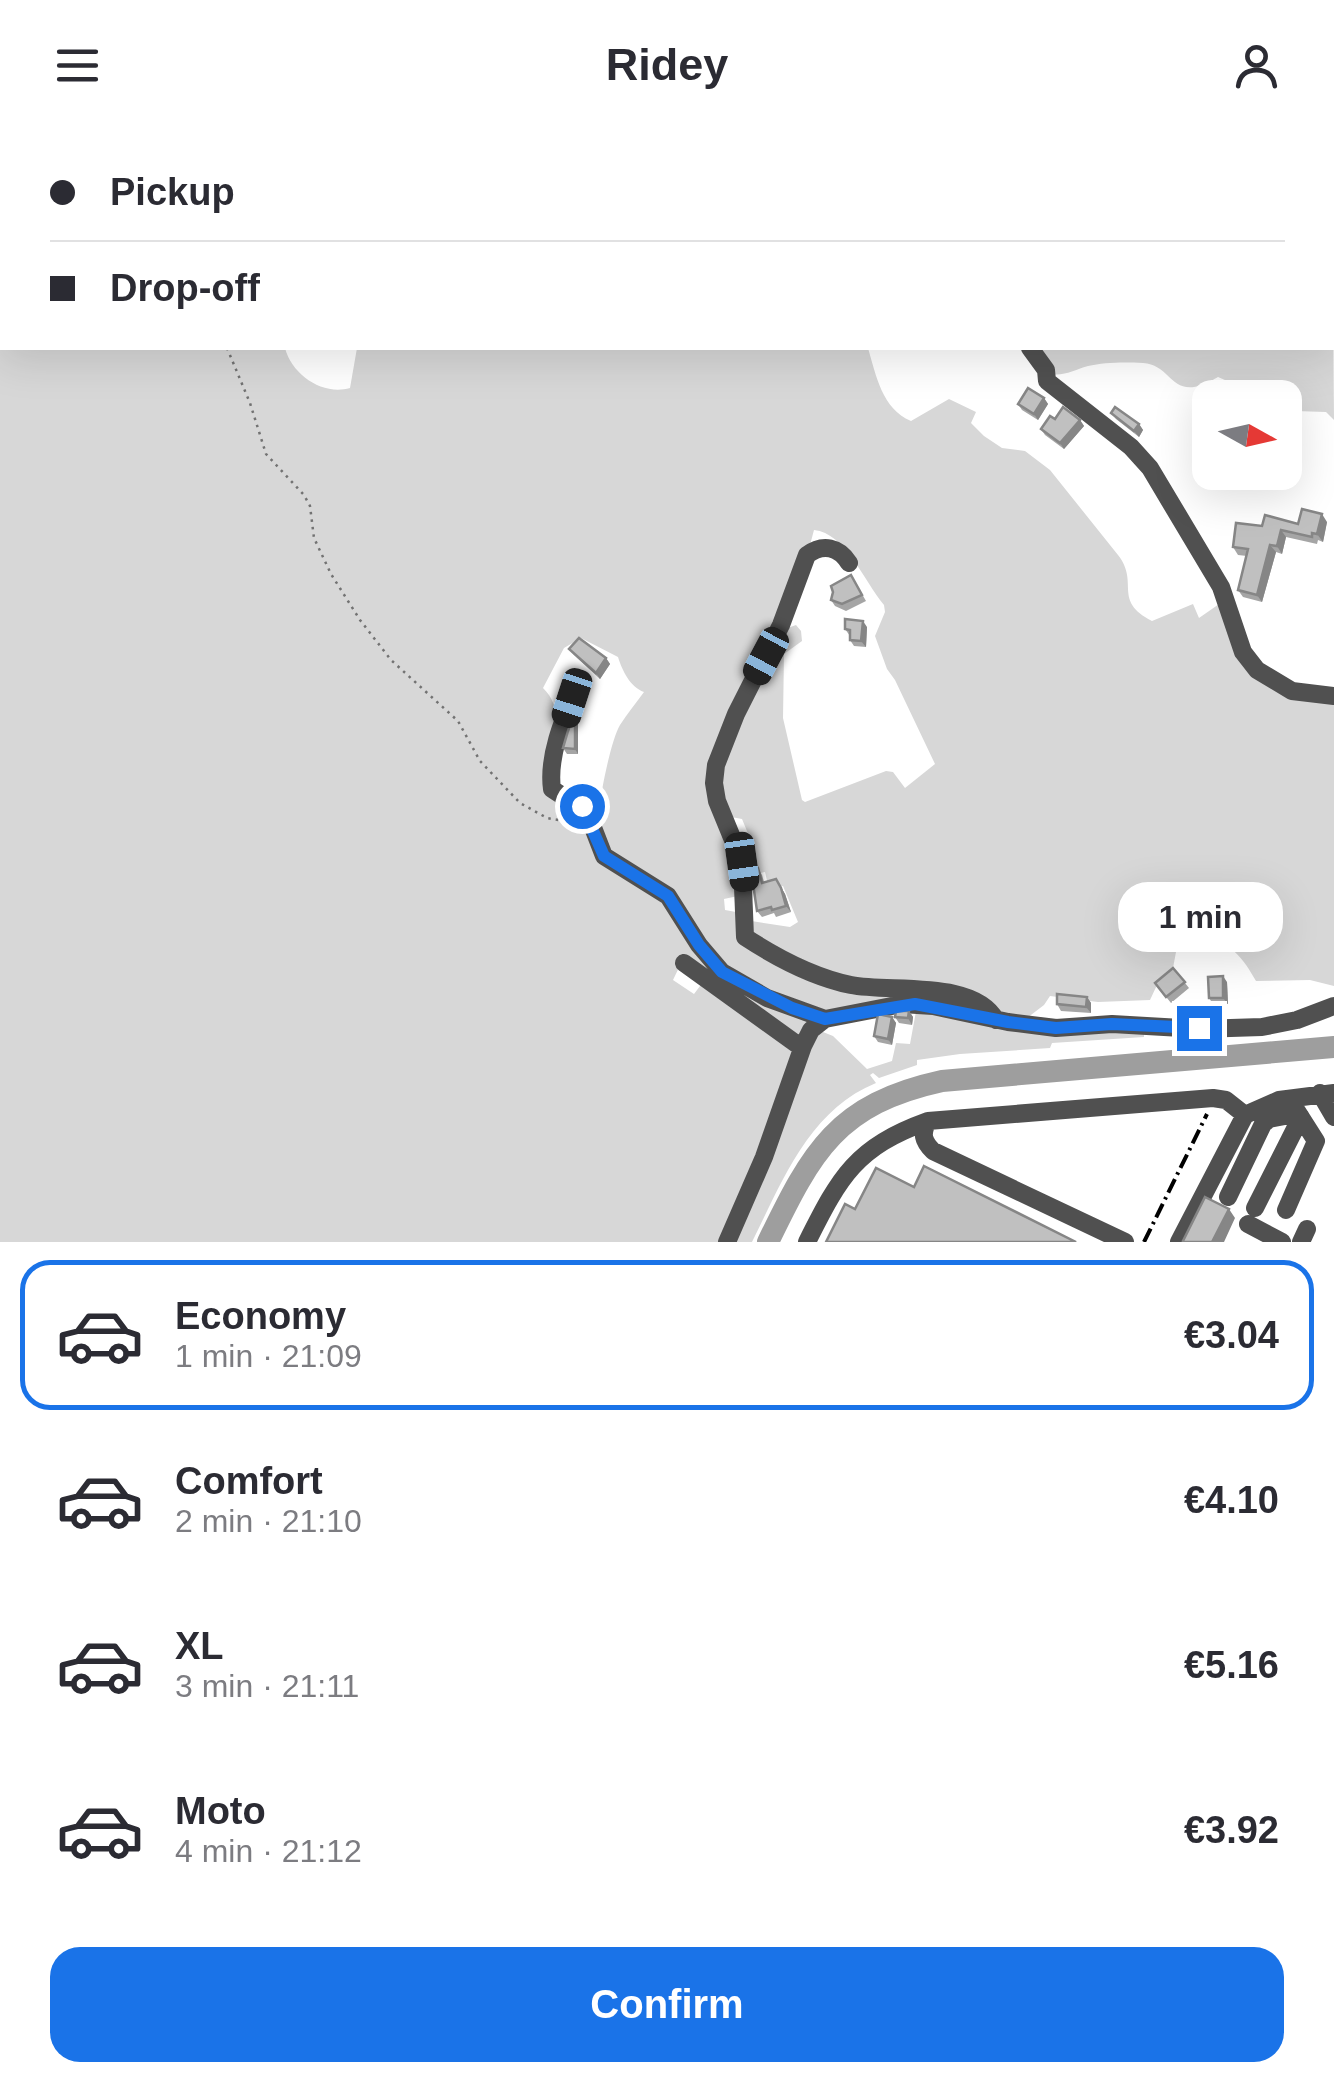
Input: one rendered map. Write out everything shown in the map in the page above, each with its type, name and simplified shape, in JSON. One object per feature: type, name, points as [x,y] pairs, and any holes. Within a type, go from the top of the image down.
[{"type":"street","points":[[1031,350],[1046,370],[1047,382],[1131,447],[1150,468],[1221,588],[1243,652],[1258,670],[1292,691],[1334,696]]},
{"type":"street","points":[[850,563],[836,549],[807,554],[781,624],[736,714],[716,765],[717,801],[742,862],[745,937],[816,974],[850,985],[948,993],[984,1004],[996,1020]]},
{"type":"street","points":[[580,679],[558,739],[550,778],[552,788],[587,812],[604,856],[668,896],[699,945],[722,972],[767,998],[825,1019]]},
{"type":"street","points":[[684,962],[802,1048]]},
{"type":"street","points":[[728,1242],[764,1157],[802,1048],[811,1030],[825,1019],[915,1004],[1056,1028],[1112,1024],[1262,1028],[1334,1006]]},
{"type":"street","points":[[808,1242],[836,1184],[867,1151],[928,1121],[1213,1098],[1226,1100],[1244,1115],[1292,1108],[1327,1093],[1334,1117]]},
{"type":"street","points":[[1228,1196],[1263,1124],[1269,1118],[1290,1115],[1292,1108]]},
{"type":"street","points":[[1292,1108],[1316,1141],[1277,1231],[1251,1216],[1292,1108]]},
{"type":"street","points":[[1179,1242],[1244,1115]]},
{"type":"street","points":[[928,1121],[925,1144],[933,1151],[1125,1242]]},
{"type":"path","points":[[227,350],[250,402],[266,454],[304,495],[310,506],[314,538],[360,620],[391,660],[458,722],[480,760],[520,803],[547,818],[576,823],[595,834]]},
{"type":"shaded area","points":[[0,350],[286,350],[294,367],[310,381],[340,390],[350,388],[357,350],[869,350],[882,390],[901,416],[911,421],[949,399],[976,412],[971,423],[984,436],[1002,448],[1025,451],[1050,470],[1118,555],[1127,574],[1129,598],[1140,613],[1152,621],[1193,604],[1199,618],[1222,602],[1238,649],[1259,675],[1295,693],[1334,697],[1334,986],[1310,980],[1256,981],[1241,958],[1225,946],[1179,936],[1173,968],[1157,985],[1150,1000],[1098,1002],[1050,996],[1023,1021],[1006,1018],[987,1002],[948,991],[850,982],[808,968],[747,935],[745,920],[790,927],[798,922],[783,886],[769,889],[765,872],[760,873],[746,839],[749,836],[742,819],[726,816],[716,785],[717,768],[731,729],[782,630],[796,625],[802,641],[784,654],[783,718],[802,800],[886,771],[893,772],[905,788],[935,764],[887,669],[875,636],[884,605],[844,549],[825,533],[814,530],[810,545],[803,547],[779,624],[734,713],[714,763],[712,795],[738,860],[733,862],[732,880],[742,882],[738,896],[724,899],[725,910],[736,912],[742,938],[760,952],[816,978],[851,988],[915,991],[980,1004],[980,1011],[902,999],[818,1014],[783,1003],[733,978],[707,952],[670,892],[614,862],[599,840],[592,816],[599,813],[613,743],[620,725],[644,692],[631,682],[618,657],[581,638],[564,648],[543,688],[551,699],[556,723],[549,788],[584,812],[603,860],[666,896],[694,942],[723,977],[814,1020],[804,1036],[793,1037],[684,957],[673,980],[694,994],[703,982],[767,1023],[795,1055],[763,1150],[723,1242],[0,1242]]},
{"type":"shaded area","points":[[1038,350],[1333,350],[1334,420],[1326,412],[1302,411],[1302,380],[1218,377],[1192,380],[1191,387],[1174,382],[1153,365],[1122,362],[1051,374]]},
{"type":"shaded area","points":[[917,1006],[1144,1028],[1144,1037],[960,1054],[917,1060],[917,1065],[879,1078],[873,1073],[870,1075],[876,1083],[853,1095],[815,1129],[787,1172],[752,1242],[731,1242],[818,1030],[833,1036],[867,1069],[892,1061],[896,1043],[910,1044]]},
{"type":"building","points":[[1028,388],[1044,398],[1034,414],[1018,404]]},
{"type":"building","points":[[1063,407],[1080,420],[1060,443],[1041,429]]},
{"type":"building","points":[[1115,407],[1139,424],[1134,431],[1111,413]]},
{"type":"building","points":[[1302,509],[1322,514],[1317,534],[1312,533],[1312,537],[1281,530],[1277,546],[1270,545],[1257,595],[1238,590],[1248,549],[1233,547],[1236,523],[1262,526],[1265,515],[1298,524]]},
{"type":"building","points":[[851,575],[862,595],[842,604],[831,600],[831,586]]},
{"type":"building","points":[[845,619],[863,621],[861,641],[850,640]]},
{"type":"building","points":[[579,638],[606,658],[596,673],[569,649]]},
{"type":"building","points":[[575,711],[575,749],[563,748],[568,731]]},
{"type":"building","points":[[758,868],[762,883],[776,879],[786,906],[757,911],[751,870]]},
{"type":"building","points":[[1173,968],[1185,982],[1166,997],[1155,983]]},
{"type":"building","points":[[1223,976],[1223,998],[1209,998],[1208,977]]},
{"type":"building","points":[[1057,994],[1087,997],[1086,1007],[1057,1004]]},
{"type":"building","points":[[896,1011],[909,1011],[908,1018],[895,1017]]},
{"type":"building","points":[[878,1014],[892,1017],[888,1039],[874,1036]]},
{"type":"building","points":[[924,1166],[1076,1242],[826,1242],[845,1204],[855,1209],[876,1168],[914,1187]]},
{"type":"building","points":[[1205,1197],[1229,1209],[1212,1242],[1185,1242],[1183,1241]]},
{"type":"waterway","points":[[768,1242],[799,1182],[832,1136],[852,1118],[906,1091],[942,1081],[1334,1047]]},
{"type":"railway","points":[[1144,1242],[1207,1114]]},
{"type":"route","points":[[582,806],[604,856],[668,896],[699,945],[722,972],[792,1008],[825,1019],[915,1004],[1056,1028],[1112,1024],[1199,1028]]}]
